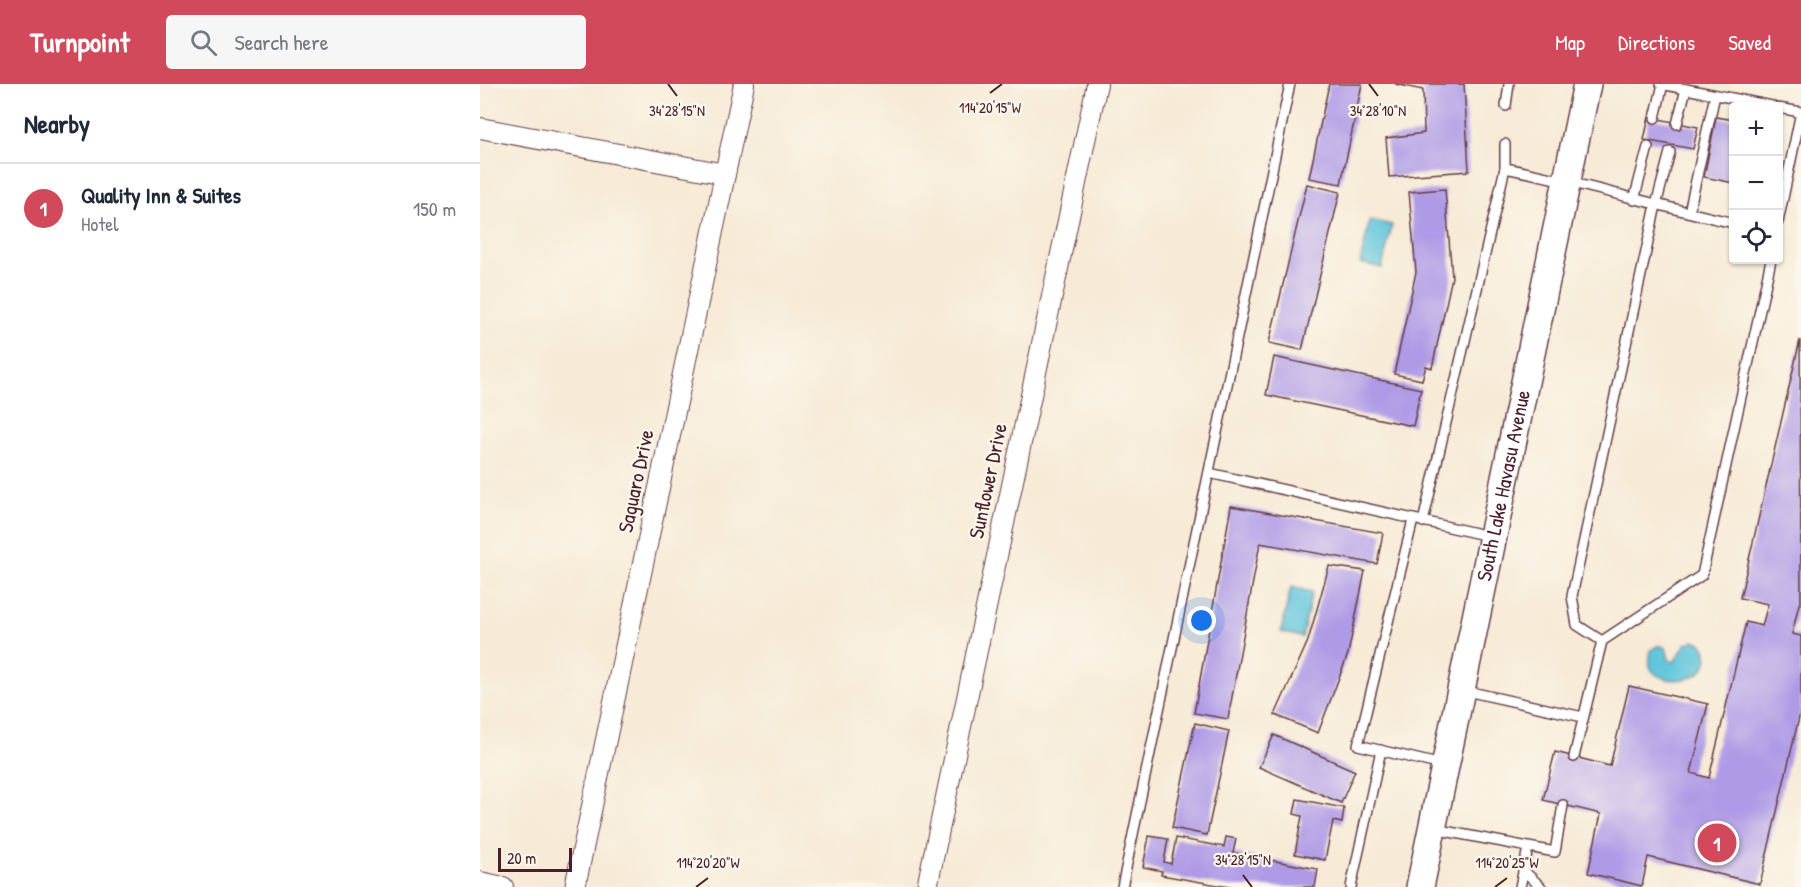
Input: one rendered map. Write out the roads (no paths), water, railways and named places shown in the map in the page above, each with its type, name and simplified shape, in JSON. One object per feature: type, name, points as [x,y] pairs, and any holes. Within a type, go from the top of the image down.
[{"type":"main road","name":"South Lake Havasu Avenue","points":[[1420,887],[1567,180],[1584,86]]},
{"type":"street","name":"Saguaro Drive","points":[[575,887],[744,84]]},
{"type":"street","name":"Sunflower Drive","points":[[927,887],[1096,84]]},
{"type":"street","points":[[480,128],[725,174]]},
{"type":"street","points":[[480,882],[503,887]]},
{"type":"lane","points":[[1122,887],[1290,84]]},
{"type":"lane","points":[[1506,106],[1509,84]]},
{"type":"lane","points":[[1655,118],[1662,84],[1751,102]]},
{"type":"lane","points":[[1677,124],[1686,89]]},
{"type":"lane","points":[[1689,212],[1715,95]]},
{"type":"lane","points":[[1781,210],[1801,112],[1783,109]]},
{"type":"lane","points":[[1445,766],[1358,745],[1418,521],[1504,168],[1506,144]]},
{"type":"lane","points":[[1634,200],[1648,147]]},
{"type":"lane","points":[[1602,640],[1577,625],[1572,596],[1656,205],[1670,152]]},
{"type":"lane","points":[[1504,168],[1567,180],[1634,200],[1729,222]]},
{"type":"lane","points":[[1574,757],[1602,640],[1702,575],[1770,264]]},
{"type":"lane","points":[[1209,473],[1492,537]]},
{"type":"lane","points":[[1460,689],[1583,717]]},
{"type":"lane","points":[[1351,887],[1381,750]]},
{"type":"lane","points":[[1432,829],[1555,852],[1563,805]]},
{"type":"lane","points":[[1520,887],[1528,848]]},
{"type":"lane","points":[[1523,870],[1541,887]]},
{"type":"water","points":[[1370,220],[1392,225],[1382,268],[1360,263]]},
{"type":"water","points":[[1291,587],[1312,592],[1302,637],[1281,632]]},
{"type":"water","points":[[1694,640],[1705,647],[1706,662],[1702,670],[1694,676],[1675,680],[1657,675],[1651,669],[1649,661],[1651,650],[1659,645],[1666,648],[1669,660],[1674,662],[1686,644]]},
{"type":"place","name":"Quality Inn & Suites","points":[[1717,843]]}]
